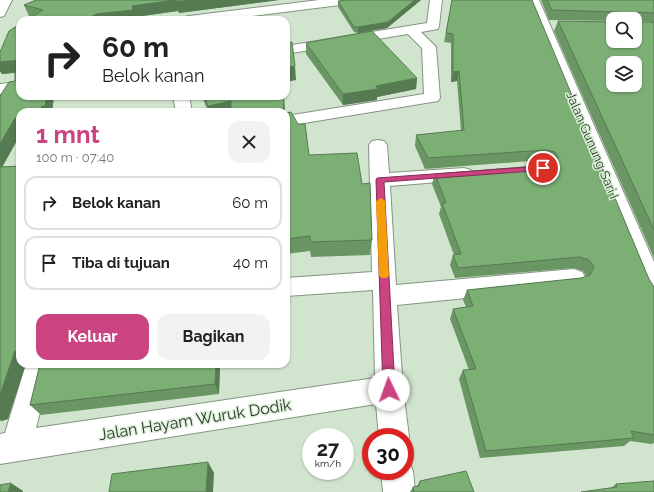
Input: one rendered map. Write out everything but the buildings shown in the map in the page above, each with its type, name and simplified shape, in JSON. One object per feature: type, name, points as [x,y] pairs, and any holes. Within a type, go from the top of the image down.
[{"type":"street","points":[[0,13],[6,0]]},
{"type":"street","points":[[221,16],[348,0]]},
{"type":"street","points":[[290,49],[433,26],[436,0]]},
{"type":"street","name":"Jalan Gunung Sari I","points":[[533,0],[551,25],[654,290]]},
{"type":"street","points":[[290,119],[432,98],[429,47],[411,30]]},
{"type":"street","points":[[0,89],[16,87]]},
{"type":"street","points":[[378,145],[389,390],[393,428]]},
{"type":"street","points":[[380,180],[481,173]]},
{"type":"street","points":[[290,287],[384,288],[574,278]]},
{"type":"street","points":[[8,447],[38,368]]},
{"type":"street","name":"Jalan Hayam Wuruk Dodik","points":[[8,447],[389,390]]},
{"type":"street","points":[[398,480],[399,492]]},
{"type":"slow traffic","points":[[381,201],[384,275]]},
{"type":"route","points":[[389,390],[380,180],[543,168]]}]
